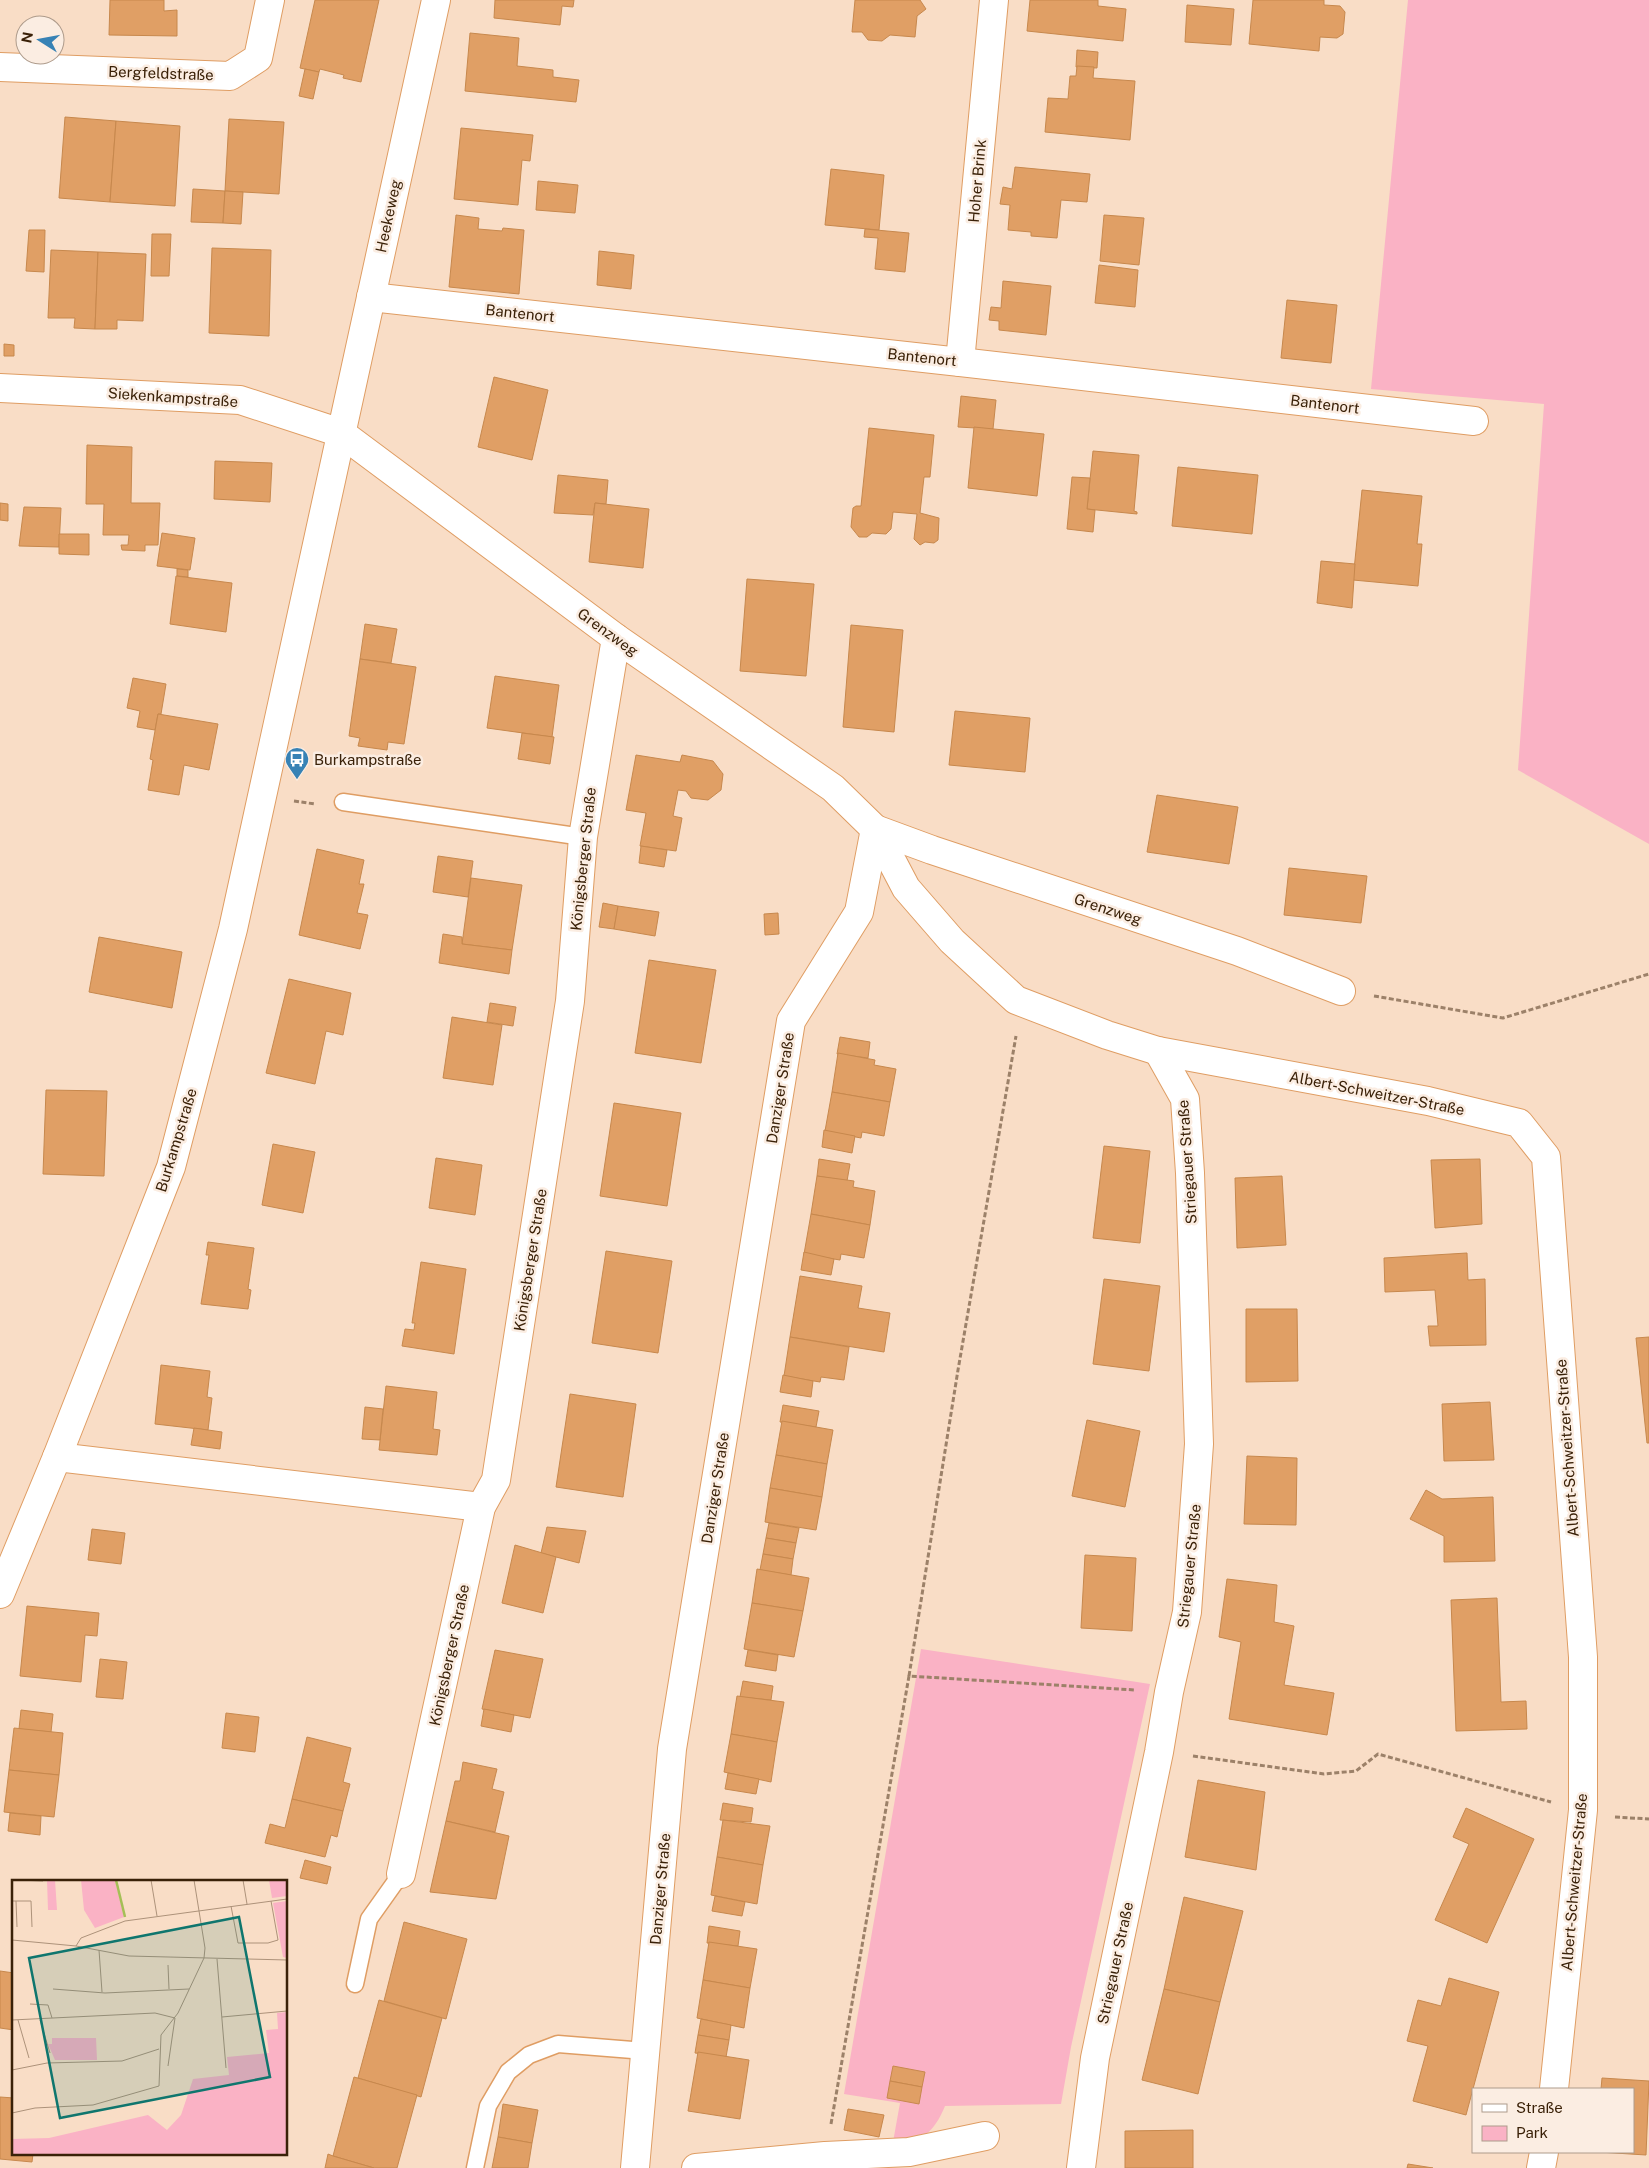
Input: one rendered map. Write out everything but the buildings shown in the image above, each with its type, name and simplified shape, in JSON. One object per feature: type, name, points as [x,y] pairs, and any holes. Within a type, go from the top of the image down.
[{"type":"street","name":"Bergfeldstraße","points":[[0,67],[230,76],[258,58],[270,0]]},
{"type":"street","name":"Heekeweg","points":[[341,433],[436,0]]},
{"type":"street","name":"Hoher Brink","points":[[960,362],[994,0]]},
{"type":"street","name":"Bantenort","points":[[371,297],[1474,421]]},
{"type":"street","name":"Siekenkampstraße","points":[[0,388],[240,400],[341,433]]},
{"type":"street","name":"Grenzweg","points":[[341,433],[616,638],[833,788],[875,829],[906,888],[952,941],[1016,1000],[1107,1035],[1158,1051],[1217,1064]]},
{"type":"street","name":"Burkampstraße","points":[[0,1594],[57,1457],[171,1166],[233,929],[341,433]]},
{"type":"street","name":"Königsberger Straße","points":[[401,1874],[481,1507],[496,1480],[570,1001],[583,837],[616,638]]},
{"type":"street","name":"Grenzweg","points":[[875,829],[941,854],[1237,951],[1341,991]]},
{"type":"street","name":"Danziger Straße","points":[[635,2168],[672,1749],[791,1021],[859,912],[875,829]]},
{"type":"street","name":"Striegauer Straße","points":[[1081,2168],[1095,2058],[1187,1612],[1199,1444],[1190,1172],[1185,1099],[1158,1051]]},
{"type":"street","name":"Albert-Schweitzer-Straße","points":[[1217,1064],[1428,1101],[1519,1123],[1546,1157],[1583,1657],[1583,1810],[1554,2088]]},
{"type":"street","points":[[57,1457],[481,1507]]},
{"type":"street","points":[[696,2168],[825,2156],[909,2152],[986,2136]]},
{"type":"street","points":[[1541,2168],[1544,2153]]},
{"type":"lane","points":[[343,802],[583,837]]},
{"type":"lane","points":[[355,1984],[369,1919],[401,1874]]},
{"type":"lane","points":[[475,2168],[488,2106],[508,2072],[529,2055],[558,2044],[645,2051]]},
{"type":"path","points":[[299,802],[311,804]]},
{"type":"path","points":[[1341,991],[1503,1018],[1649,974]]},
{"type":"path","points":[[825,2156],[909,1676],[958,1370],[1016,1044],[1016,1000]]},
{"type":"path","points":[[909,1676],[1109,1689]]},
{"type":"path","points":[[1219,1760],[1324,1774],[1356,1771],[1378,1754],[1583,1810]]},
{"type":"green space","points":[[1408,0],[1649,0],[1649,844],[1518,770],[1544,404],[1371,389]]},
{"type":"green space","points":[[921,1649],[1150,1684],[1071,2047],[1061,2104],[945,2106],[937,2122],[924,2136],[911,2142],[893,2142],[900,2103],[844,2094]]},
{"type":"place","name":"Burkampstraße","points":[[297,780]]}]
